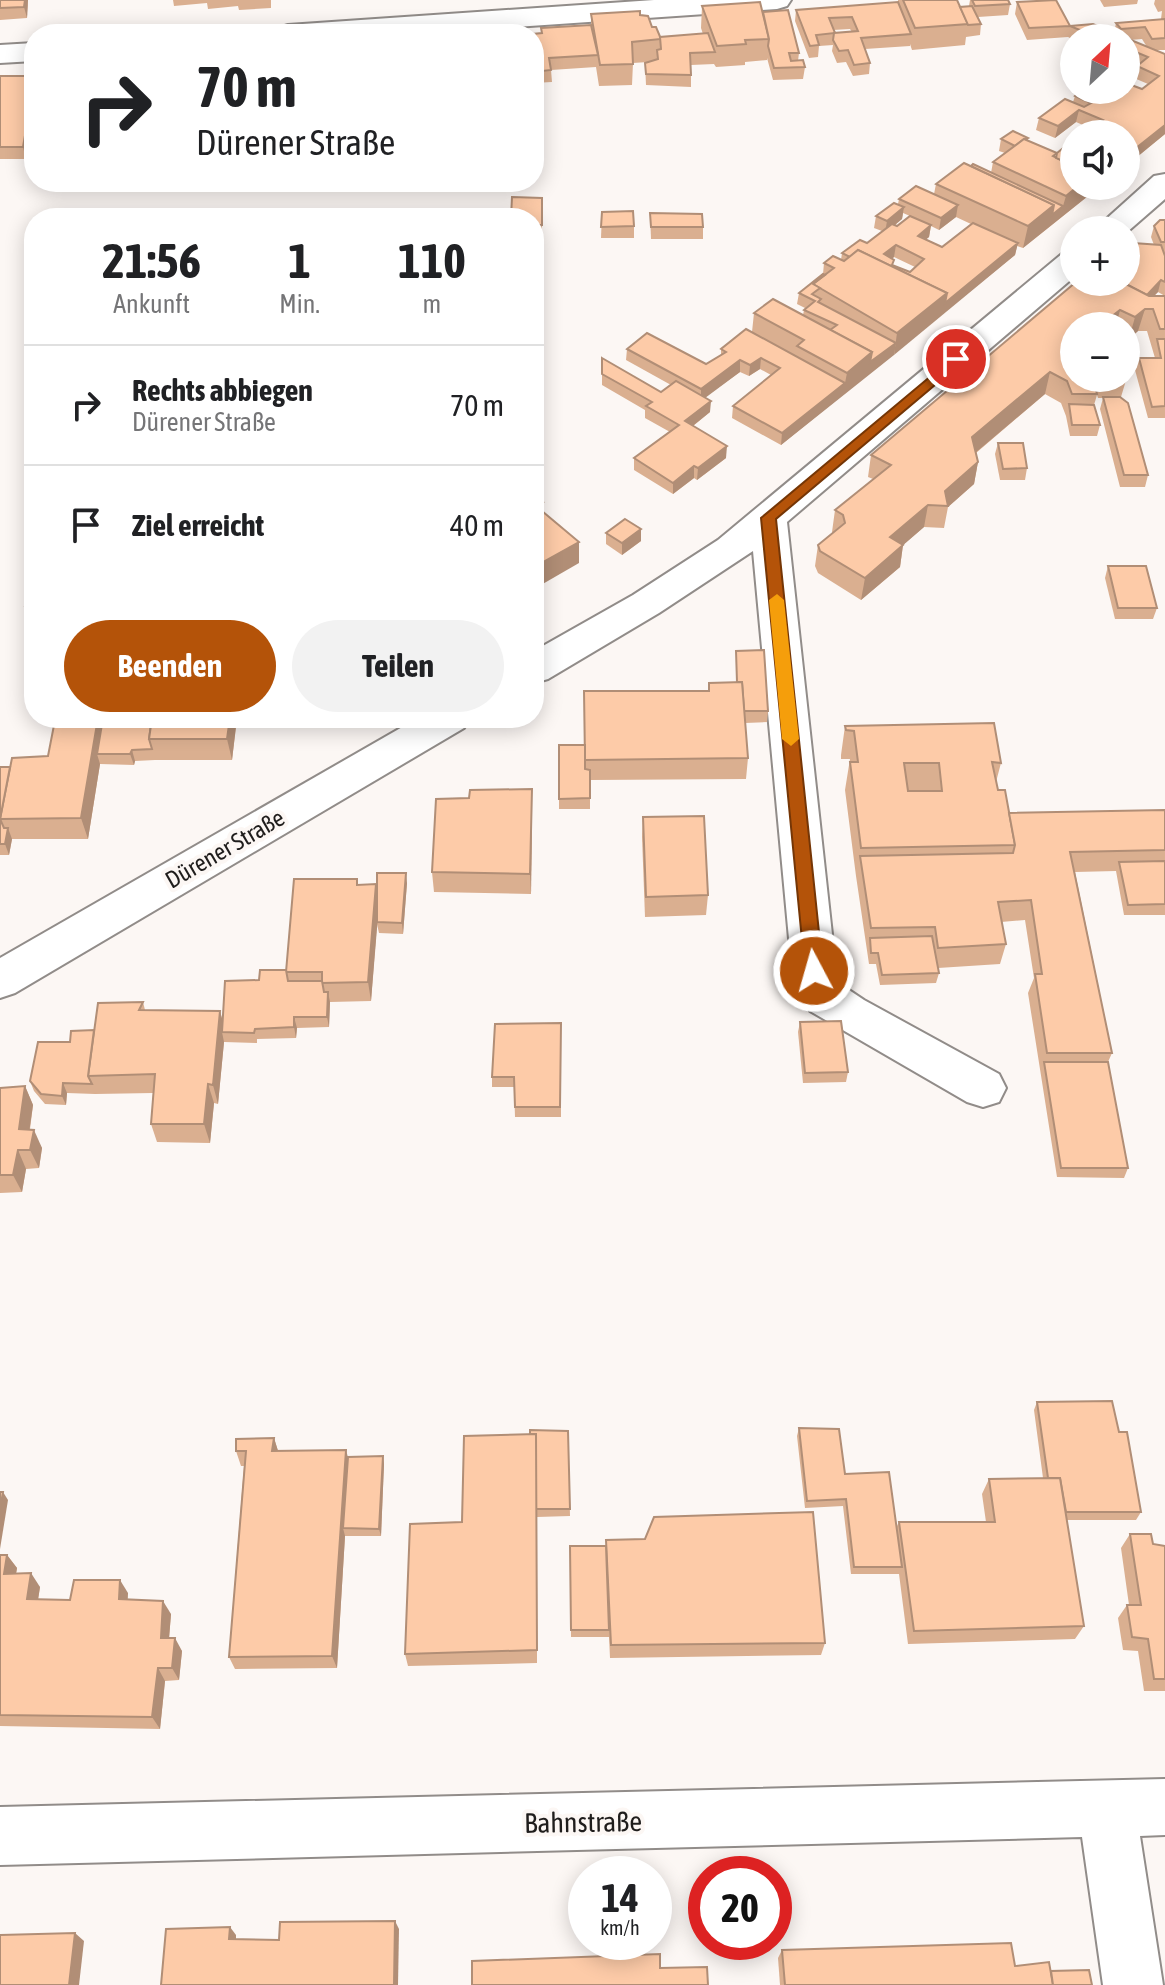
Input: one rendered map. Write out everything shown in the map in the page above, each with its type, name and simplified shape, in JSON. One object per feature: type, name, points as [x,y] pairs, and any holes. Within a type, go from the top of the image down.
[{"type":"street","points":[[411,24],[668,3],[777,0]]},
{"type":"street","points":[[0,54],[24,53]]},
{"type":"street","points":[[1129,216],[1160,194]]},
{"type":"street","points":[[544,663],[646,604],[731,549],[1060,272]]},
{"type":"street","points":[[768,518],[814,971],[826,998],[983,1088]]},
{"type":"street","name":"Dürener Straße","points":[[0,980],[433,728]]},
{"type":"street","name":"Bahnstraße","points":[[0,1836],[1165,1807]]},
{"type":"street","points":[[1107,1810],[1133,1985]]},
{"type":"building","points":[[0,0],[25,0],[24,7],[0,8]]},
{"type":"building","points":[[903,0],[957,0],[968,24],[915,28]]},
{"type":"building","points":[[972,0],[1008,0],[1010,4],[975,6]]},
{"type":"building","points":[[1056,0],[1069,24],[1029,28],[1017,2]]},
{"type":"building","points":[[760,2],[769,39],[717,46],[702,6]]},
{"type":"building","points":[[898,2],[911,34],[861,38],[870,63],[854,65],[848,50],[839,51],[833,40],[834,33],[816,35],[819,45],[810,46],[796,10]],"holes":[[[852,17],[858,31],[835,33],[829,18]]]},
{"type":"building","points":[[972,6],[981,24],[968,25],[960,7]]},
{"type":"building","points":[[788,10],[799,53],[789,53],[791,61],[803,60],[805,67],[774,68],[763,12]]},
{"type":"building","points":[[640,11],[640,15],[648,16],[661,39],[632,42],[633,64],[600,65],[591,14]]},
{"type":"building","points":[[1165,19],[1165,38],[1152,39],[1140,24],[1116,23]]},
{"type":"building","points":[[591,25],[598,55],[549,58],[551,70],[544,71],[544,28]]},
{"type":"building","points":[[708,33],[715,52],[690,53],[691,75],[646,74],[645,63],[658,59],[660,37]]},
{"type":"building","points":[[1140,44],[1165,54],[1165,125],[1140,145],[1140,120],[1103,120],[1079,110],[1066,120],[1060,120],[1058,126],[1039,118],[1060,103],[1084,107],[1089,104],[1140,104],[1140,88],[1159,76],[1140,67],[1148,57],[1140,54]]},
{"type":"building","points":[[0,76],[24,76],[23,147],[0,147]]},
{"type":"building","points":[[1013,131],[1028,138],[1015,146],[1001,139]]},
{"type":"building","points":[[1024,139],[1057,153],[1053,156],[1060,159],[1060,193],[993,162]]},
{"type":"building","points":[[964,163],[1054,205],[1028,226],[936,184]]},
{"type":"building","points":[[973,164],[1063,206],[1052,215],[1054,205],[971,166]]},
{"type":"building","points":[[916,186],[958,205],[941,218],[899,199]]},
{"type":"building","points":[[512,197],[542,198],[542,208],[511,208]]},
{"type":"building","points":[[894,203],[904,207],[887,221],[876,216]]},
{"type":"building","points":[[633,211],[634,226],[601,227],[602,212]]},
{"type":"building","points":[[650,213],[702,214],[703,227],[651,227]]},
{"type":"building","points":[[910,216],[931,225],[918,236],[942,247],[973,223],[1018,243],[945,303],[947,293],[858,250],[850,257],[842,253],[860,240],[867,243],[892,224],[897,226]],"holes":[[[896,245],[924,259],[910,272],[892,265],[894,260],[884,254]]]},
{"type":"building","points":[[1165,220],[1165,242],[1161,242],[1154,226]]},
{"type":"building","points":[[1140,244],[1161,245],[1165,256],[1165,282],[1161,280],[1147,295],[1140,291]]},
{"type":"building","points":[[858,250],[947,293],[897,333],[813,284],[834,268],[824,263],[833,256],[844,261]]},
{"type":"building","points":[[823,274],[813,284],[820,288],[812,294],[821,299],[818,302],[896,343],[870,362],[872,352],[830,330],[837,325],[804,310],[815,301],[799,293]]},
{"type":"building","points":[[1140,291],[1149,296],[1165,296],[1165,329],[1160,329],[1153,309],[1140,313],[1120,310],[1060,312],[1060,377],[1050,372],[972,437],[978,462],[945,491],[948,506],[928,505],[890,537],[903,545],[865,578],[820,551],[818,545],[845,523],[843,515],[835,510],[891,465],[871,455],[1060,296],[1140,296]]},
{"type":"building","points":[[773,299],[872,352],[847,373],[797,346],[804,340],[754,313]]},
{"type":"building","points":[[746,329],[845,383],[782,433],[733,406],[780,368],[761,358],[750,365],[740,360],[701,389],[627,349],[647,333],[706,364],[726,352],[721,349]]},
{"type":"building","points":[[1157,339],[1165,339],[1165,406],[1152,407],[1140,358],[1161,358]]},
{"type":"building","points":[[602,358],[661,392],[676,381],[711,401],[685,421],[727,446],[673,483],[634,458],[679,425],[646,406],[652,402],[602,374]]},
{"type":"building","points":[[1071,392],[1097,394],[1072,394]]},
{"type":"building","points":[[1103,397],[1120,397],[1128,403],[1148,475],[1124,475]]},
{"type":"building","points":[[1069,404],[1094,405],[1100,425],[1072,425]]},
{"type":"building","points":[[998,443],[1023,443],[1027,468],[1003,469]]},
{"type":"building","points":[[544,513],[579,542],[544,561]]},
{"type":"building","points":[[625,519],[641,529],[622,543],[606,533]]},
{"type":"building","points":[[1108,566],[1146,566],[1157,608],[1118,608]]},
{"type":"building","points":[[764,650],[768,711],[744,711],[742,682],[737,682],[736,651]]},
{"type":"building","points":[[742,682],[748,758],[585,760],[584,691],[709,691],[709,683]]},
{"type":"building","points":[[994,723],[1001,763],[992,762],[998,790],[1005,790],[1015,845],[861,848],[850,762],[858,762],[854,731],[846,730],[845,726]],"holes":[[[904,763],[939,763],[942,791],[908,791]]]},
{"type":"building","points":[[53,728],[96,728],[81,818],[0,819],[12,758],[48,756]]},
{"type":"building","points":[[101,728],[151,728],[152,749],[132,750],[130,754],[97,754]]},
{"type":"building","points":[[151,728],[229,728],[227,739],[149,739]]},
{"type":"building","points":[[559,745],[585,745],[585,769],[590,770],[590,798],[559,799]]},
{"type":"building","points":[[0,767],[10,767],[0,819]]},
{"type":"building","points":[[532,789],[530,874],[432,872],[436,799],[469,798],[470,790]]},
{"type":"building","points":[[1165,810],[1165,850],[1070,852],[1112,1053],[1047,1053],[1035,974],[1042,974],[1031,900],[998,902],[1006,944],[938,948],[935,927],[871,928],[860,856],[1013,853],[1015,845],[1009,813]]},
{"type":"building","points":[[704,816],[708,895],[646,897],[643,817]]},
{"type":"building","points":[[0,819],[4,828],[8,828],[5,844],[0,844]]},
{"type":"building","points":[[1165,861],[1165,904],[1128,905],[1119,862]]},
{"type":"building","points":[[377,873],[406,873],[402,923],[377,922]]},
{"type":"building","points":[[294,879],[357,879],[357,885],[376,884],[368,982],[322,983],[322,972],[286,972]]},
{"type":"building","points":[[932,936],[939,973],[882,975],[878,953],[871,953],[870,938]]},
{"type":"building","points":[[260,970],[286,970],[288,981],[322,981],[324,992],[328,992],[327,1017],[294,1017],[294,1027],[255,1029],[254,1033],[222,1032],[225,981],[259,980]]},
{"type":"building","points":[[143,1002],[139,1010],[220,1011],[213,1085],[208,1084],[204,1124],[151,1124],[155,1074],[88,1076],[98,1003]]},
{"type":"building","points":[[841,1021],[848,1072],[805,1073],[800,1022]]},
{"type":"building","points":[[561,1023],[560,1107],[515,1107],[514,1077],[492,1077],[495,1024]]},
{"type":"building","points":[[94,1030],[88,1076],[92,1084],[63,1083],[62,1096],[41,1094],[30,1081],[38,1042],[70,1042],[71,1031]]},
{"type":"building","points":[[1044,1062],[1108,1062],[1128,1168],[1061,1168]]},
{"type":"building","points":[[25,1086],[19,1129],[34,1130],[30,1150],[18,1150],[13,1175],[0,1175],[0,1088]]},
{"type":"building","points":[[1112,1401],[1119,1432],[1127,1432],[1141,1512],[1066,1512],[1060,1478],[1048,1478],[1037,1402]]},
{"type":"building","points":[[799,1428],[839,1429],[845,1474],[889,1472],[902,1567],[854,1567],[846,1499],[807,1501]]},
{"type":"building","points":[[530,1430],[568,1431],[570,1509],[536,1509],[536,1434],[530,1434]]},
{"type":"building","points":[[536,1434],[537,1650],[405,1654],[410,1524],[462,1522],[464,1436]]},
{"type":"building","points":[[274,1438],[272,1451],[346,1450],[332,1656],[229,1657],[246,1451],[236,1451],[236,1439]]},
{"type":"building","points":[[383,1456],[379,1529],[343,1528],[348,1457]]},
{"type":"building","points":[[1060,1478],[1084,1626],[914,1631],[899,1522],[995,1522],[989,1479]]},
{"type":"building","points":[[813,1512],[825,1643],[611,1645],[606,1540],[645,1539],[654,1517]]},
{"type":"building","points":[[1130,1534],[1151,1534],[1153,1544],[1165,1546],[1165,1679],[1154,1679],[1148,1639],[1132,1637],[1127,1605],[1141,1605]]},
{"type":"building","points":[[570,1546],[606,1546],[609,1630],[571,1630]]},
{"type":"building","points":[[0,1555],[7,1555],[4,1574],[31,1573],[27,1599],[70,1600],[74,1580],[120,1580],[119,1599],[163,1601],[161,1638],[175,1638],[172,1668],[158,1668],[152,1717],[0,1715]]},
{"type":"building","points":[[395,1921],[394,1985],[161,1985],[166,1929],[230,1927],[229,1939],[279,1940],[280,1922]]},
{"type":"building","points":[[75,1933],[69,1985],[0,1985],[0,1935]]},
{"type":"building","points":[[1011,1943],[1015,1966],[1049,1962],[1053,1985],[785,1985],[783,1960],[792,1960],[792,1950]]},
{"type":"building","points":[[568,1957],[568,1960],[660,1960],[660,1968],[707,1967],[708,1985],[472,1985],[472,1961]]},
{"type":"building","points":[[1089,1970],[1092,1985],[1053,1985],[1051,1971]]},
{"type":"slow traffic","points":[[777,600],[791,739]]},
{"type":"route","points":[[814,971],[768,518],[956,359]]}]
